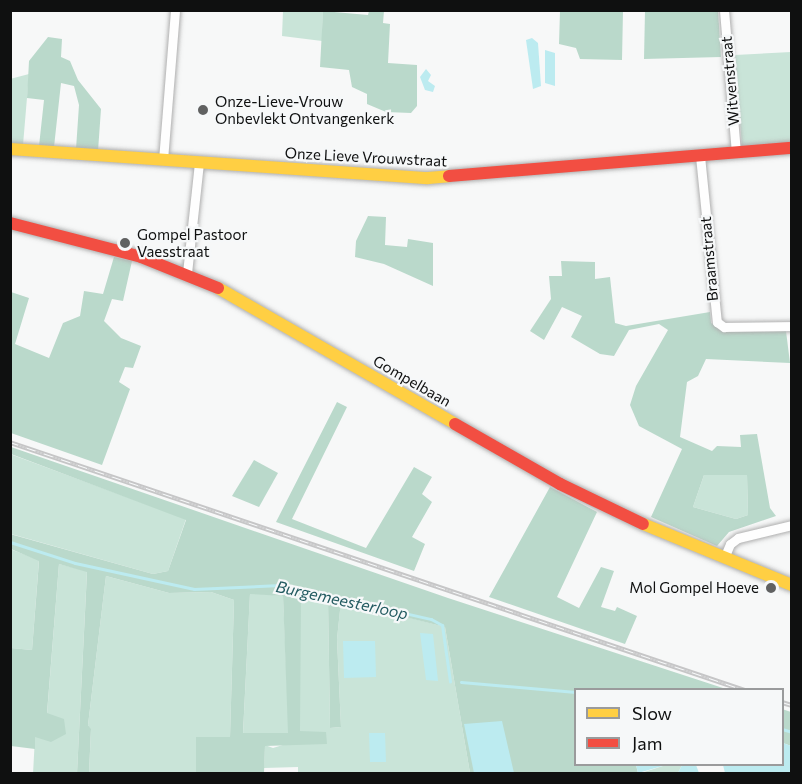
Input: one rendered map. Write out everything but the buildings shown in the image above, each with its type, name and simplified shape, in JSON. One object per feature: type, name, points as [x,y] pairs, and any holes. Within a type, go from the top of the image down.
[{"type":"street","points":[[163,160],[175,10]]},
{"type":"street","name":"Witvenstraat","points":[[724,10],[736,152]]},
{"type":"street","name":"Onze Lieve Vrouwstraat","points":[[10,149],[428,178],[792,147]]},
{"type":"street","name":"Braamstraat","points":[[700,156],[717,322],[724,327],[792,326]]},
{"type":"street","points":[[187,273],[198,162]]},
{"type":"street","name":"Gompelbaan","points":[[10,223],[141,256],[187,273],[255,307],[560,484],[724,558],[792,585]]},
{"type":"street","points":[[724,558],[730,544],[738,538],[792,525]]},
{"type":"green space","points":[[283,11],[323,11],[322,41],[282,36]]},
{"type":"green space","points":[[323,11],[368,15],[369,11],[384,11],[383,23],[390,24],[388,63],[417,65],[417,106],[411,113],[386,112],[367,104],[367,94],[352,87],[349,70],[320,67]]},
{"type":"green space","points":[[560,11],[623,11],[622,60],[580,59],[576,48],[559,44]]},
{"type":"green space","points":[[645,11],[718,11],[721,57],[644,59]]},
{"type":"green space","points":[[48,37],[62,39],[61,57],[70,61],[78,80],[101,109],[98,151],[76,149],[79,105],[74,86],[61,83],[54,147],[39,146],[44,100],[27,98],[29,61]]},
{"type":"green space","points":[[791,52],[791,143],[742,147],[735,55]]},
{"type":"green space","points":[[29,74],[23,145],[11,144],[10,79]]},
{"type":"green space","points":[[368,216],[386,217],[385,245],[407,247],[408,239],[433,243],[433,286],[384,264],[355,257],[356,241]]},
{"type":"green space","points":[[114,257],[132,261],[123,301],[112,299],[104,321],[121,338],[141,346],[133,368],[125,367],[119,382],[130,389],[102,465],[11,433],[11,292],[29,298],[15,344],[49,358],[63,323],[80,316],[84,291],[103,294]]},
{"type":"green space","points":[[561,261],[595,262],[595,279],[610,277],[615,323],[626,326],[710,312],[711,323],[724,332],[786,331],[790,363],[706,359],[698,376],[687,382],[680,437],[712,451],[717,446],[741,447],[740,435],[757,434],[770,508],[776,516],[729,532],[717,546],[651,517],[682,449],[639,426],[630,405],[636,386],[668,330],[659,324],[629,330],[614,356],[600,354],[571,337],[582,316],[562,307],[544,340],[530,331],[551,299],[549,276],[562,276]],"holes":[[[704,475],[747,475],[748,515],[736,519],[693,507]]]},
{"type":"green space","points":[[337,402],[347,407],[292,519],[366,548],[414,467],[432,477],[422,494],[432,502],[412,537],[425,544],[414,571],[276,522]]},
{"type":"green space","points":[[11,447],[448,598],[723,688],[574,688],[574,766],[636,766],[638,773],[470,773],[445,627],[341,601],[337,639],[341,727],[330,728],[328,600],[301,597],[300,731],[326,732],[327,744],[265,746],[264,773],[196,773],[196,737],[230,737],[234,600],[211,592],[169,593],[106,576],[88,725],[91,729],[89,773],[77,773],[87,572],[59,564],[47,713],[64,719],[66,734],[51,742],[35,737],[35,749],[11,746],[11,648],[32,650],[39,561],[11,549],[10,534],[153,574],[168,571],[186,520],[11,454]],"holes":[[[250,594],[283,596],[288,733],[243,733]]]},
{"type":"green space","points":[[10,454],[186,519],[168,571],[153,574],[11,534]]},
{"type":"green space","points":[[254,460],[278,473],[259,507],[232,496]]},
{"type":"green space","points":[[704,475],[747,475],[748,515],[736,519],[693,507]]},
{"type":"green space","points":[[550,487],[597,512],[557,597],[579,608],[601,567],[614,571],[601,607],[615,611],[617,607],[637,616],[625,644],[489,597]]},
{"type":"green space","points":[[10,549],[39,560],[32,650],[11,648]]},
{"type":"green space","points":[[59,564],[87,571],[77,773],[33,774],[35,737],[47,714]]},
{"type":"green space","points":[[106,576],[169,593],[211,592],[234,600],[230,737],[196,737],[196,773],[89,773],[91,730],[88,725]]},
{"type":"green space","points":[[250,593],[283,596],[289,734],[243,734]]},
{"type":"green space","points":[[300,597],[328,599],[330,728],[341,727],[337,639],[341,600],[445,627],[470,773],[298,774],[298,767],[264,768],[265,745],[273,748],[286,744],[327,744],[300,731]]},
{"type":"green space","points":[[784,710],[791,712],[791,746],[784,743]]},
{"type":"green space","points":[[663,766],[682,766],[678,773],[638,774]]},
{"type":"water","points":[[532,38],[538,43],[541,86],[533,89],[526,40]]},
{"type":"water","points":[[545,50],[555,53],[555,86],[545,83]]},
{"type":"water","points":[[426,69],[431,75],[428,81],[435,86],[433,92],[425,90],[420,77]]},
{"type":"water","points":[[420,633],[433,634],[438,681],[426,680]]},
{"type":"water","points":[[343,641],[375,641],[376,677],[344,678]]},
{"type":"water","points":[[502,721],[514,773],[474,773],[464,724]]},
{"type":"water","points":[[369,733],[385,733],[386,762],[370,762]]},
{"type":"water","points":[[784,743],[791,746],[791,773],[725,773],[723,766],[784,766]]},
{"type":"water","points":[[636,766],[662,766],[638,773]]},
{"type":"water","points":[[682,766],[696,766],[699,773],[678,773]]},
{"type":"waterway","name":"Burgemeesterloop","points":[[10,542],[75,563],[194,589],[281,585],[431,619],[442,625],[450,681]]},
{"type":"waterway","name":"Burgemeesterloop","points":[[461,682],[574,692]]},
{"type":"waterway","name":"Burgemeesterloop","points":[[784,730],[792,732]]},
{"type":"railway","points":[[10,442],[739,688]]},
{"type":"railway","points":[[784,703],[792,705]]},
{"type":"traffic: slow","points":[[10,149],[428,178],[449,176]]},
{"type":"traffic: slow","points":[[218,288],[455,424]]},
{"type":"traffic: slow","points":[[643,524],[792,585]]},
{"type":"traffic: jam","points":[[449,176],[792,148]]},
{"type":"traffic: jam","points":[[10,223],[141,257],[218,288]]},
{"type":"traffic: jam","points":[[455,424],[560,484],[643,524]]},
{"type":"place","name":"Onze-Lieve-Vrouw Onbevlekt Ontvangenkerk","points":[[203,110]]},
{"type":"place","name":"Gompel Pastoor Vaesstraat","points":[[125,243]]},
{"type":"place","name":"Mol Gompel Hoeve","points":[[771,588]]}]
